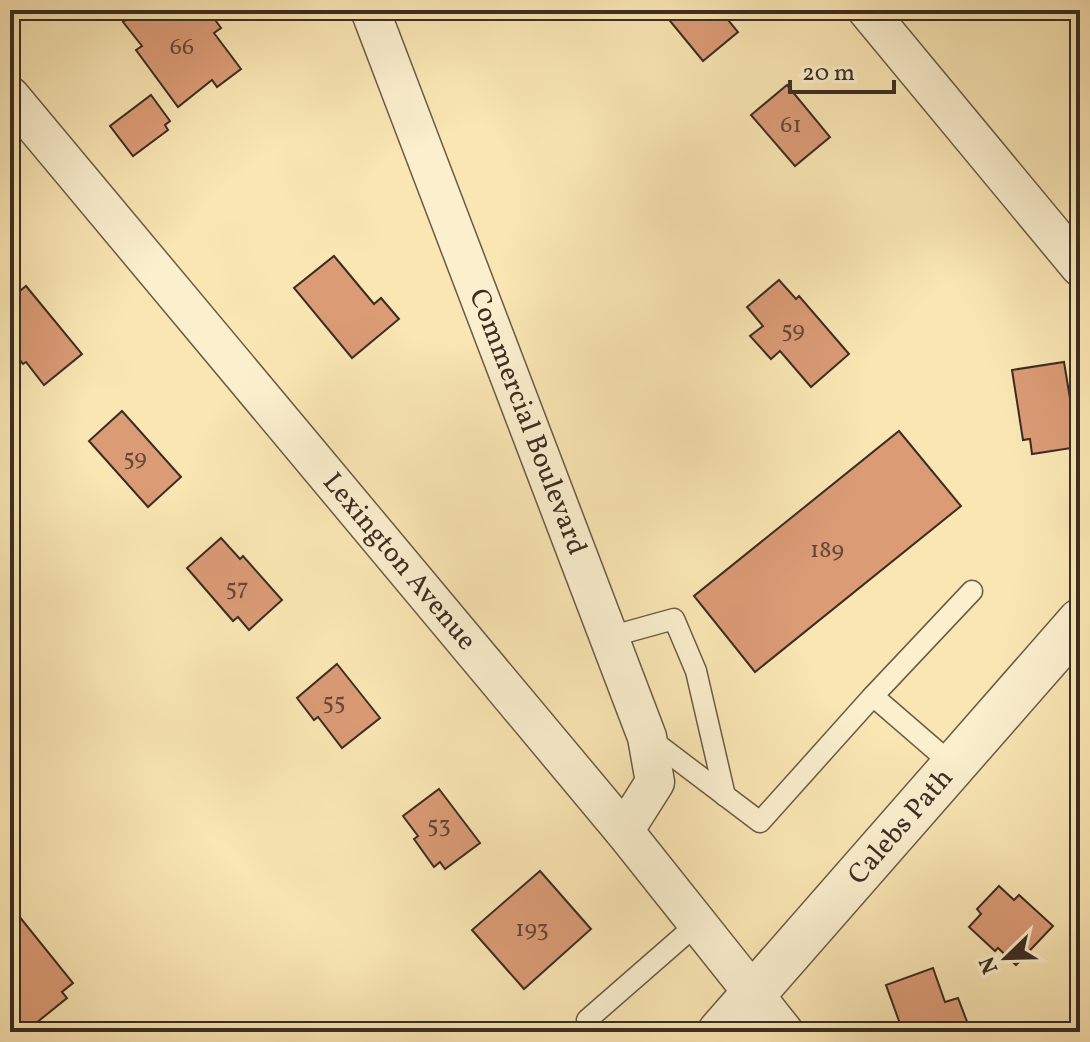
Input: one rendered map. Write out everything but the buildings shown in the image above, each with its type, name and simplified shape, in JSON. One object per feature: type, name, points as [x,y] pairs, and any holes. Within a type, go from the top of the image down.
[{"type":"street","name":"Commercial Boulevard","points":[[370,10],[647,737],[655,782],[624,831]]},
{"type":"street","points":[[867,10],[1080,267]]},
{"type":"street","name":"Lexington Avenue","points":[[10,96],[624,831],[784,1032]]},
{"type":"street","name":"Calebs Path","points":[[720,1032],[1080,621]]},
{"type":"lane","points":[[647,737],[760,822],[972,591]]},
{"type":"lane","points":[[609,637],[674,619],[696,671],[725,796]]},
{"type":"lane","points":[[873,696],[954,766]]},
{"type":"lane","points":[[598,1032],[587,1020],[697,924]]}]
